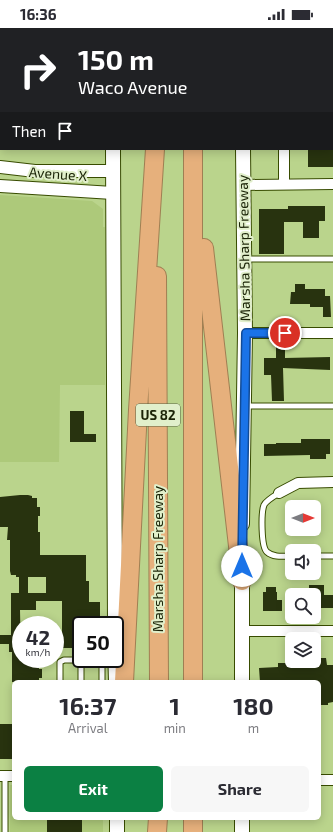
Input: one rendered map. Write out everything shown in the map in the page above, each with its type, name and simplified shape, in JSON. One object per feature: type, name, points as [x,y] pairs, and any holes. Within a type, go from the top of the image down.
[{"type":"highway","points":[[124,680],[138,410],[156,150]]},
{"type":"highway","name":"Marsha Sharp Freeway","points":[[156,150],[159,680]]},
{"type":"highway","points":[[193,153],[242,581]]},
{"type":"highway","name":"US 82","points":[[193,153],[194,680]]},
{"type":"highway","points":[[157,832],[158,820]]},
{"type":"highway","points":[[194,820],[194,832]]},
{"type":"main road","points":[[113,150],[115,616]]},
{"type":"main road","name":"Marsha Sharp Freeway","points":[[242,680],[246,333],[244,150]]},
{"type":"main road","points":[[116,668],[116,680]]},
{"type":"main road","points":[[117,820],[117,832]]},
{"type":"main road","points":[[242,820],[242,832]]},
{"type":"street","points":[[284,150],[284,184]]},
{"type":"street","name":"Avenue X","points":[[0,167],[35,170],[113,171]]},
{"type":"street","points":[[244,185],[333,184]]},
{"type":"street","name":"Avenue X","points":[[0,186],[113,193]]},
{"type":"street","points":[[246,333],[333,333]]},
{"type":"street","points":[[279,493],[298,483],[333,482]]},
{"type":"street","points":[[242,631],[333,631]]},
{"type":"street","points":[[321,780],[333,780]]},
{"type":"lane","points":[[245,259],[333,259]]},
{"type":"lane","points":[[244,406],[333,406]]},
{"type":"lane","points":[[279,493],[265,504],[263,511],[263,544],[264,548],[272,555],[285,556]]},
{"type":"lane","points":[[321,556],[333,556]]},
{"type":"lane","points":[[60,680],[60,662],[64,660],[72,660]]},
{"type":"lane","points":[[81,668],[81,680]]},
{"type":"lane","points":[[102,668],[102,680]]},
{"type":"lane","points":[[5,832],[6,776]]},
{"type":"shaded area","points":[[0,195],[92,201],[103,209],[103,227],[105,227],[105,385],[60,385],[59,462],[0,462]]},
{"type":"shaded area","points":[[10,785],[12,785],[12,820],[103,820],[103,832],[10,832]]},
{"type":"building","points":[[308,150],[333,150],[333,167],[308,167]]},
{"type":"building","points":[[288,206],[325,206],[325,221],[319,221],[319,238],[303,238],[303,222],[284,222],[284,254],[259,254],[259,209],[288,209]]},
{"type":"building","points":[[295,284],[305,284],[305,289],[325,289],[325,296],[330,296],[331,317],[323,317],[323,307],[310,307],[310,304],[290,304],[291,292],[295,292]]},
{"type":"building","points":[[276,347],[285,347],[285,358],[330,357],[330,370],[283,368],[284,401],[272,401],[271,375],[264,375],[264,358],[276,358]]},
{"type":"building","points":[[70,411],[84,411],[84,434],[96,434],[96,442],[70,442]]},
{"type":"building","points":[[301,439],[330,439],[330,454],[326,454],[326,459],[310,459],[310,455],[264,456],[264,444],[301,443]]},
{"type":"building","points":[[28,495],[32,496],[32,498],[37,498],[37,507],[40,507],[40,516],[38,516],[38,532],[40,532],[40,555],[86,555],[86,581],[89,581],[89,602],[100,602],[100,616],[72,616],[72,648],[64,648],[64,616],[62,616],[62,601],[36,601],[36,610],[20,610],[20,616],[12,616],[12,652],[9,652],[9,644],[0,644],[0,635],[11,635],[11,593],[19,593],[19,577],[16,577],[16,575],[11,575],[10,571],[10,540],[7,540],[8,527],[0,527],[0,497]],"holes":[[[28,577],[46,577],[46,593],[28,593]]]},
{"type":"building","points":[[309,585],[324,585],[324,595],[333,595],[333,608],[321,608],[321,588],[309,588]]},
{"type":"building","points":[[266,587],[276,587],[277,600],[282,600],[282,611],[263,611],[263,592],[266,592]]},
{"type":"building","points":[[321,658],[326,658],[327,665],[333,665],[333,702],[328,703],[328,705],[321,705],[321,680],[260,680],[259,668],[278,667],[278,663],[285,663],[285,668],[321,668]]},
{"type":"building","points":[[12,668],[42,669],[42,678],[39,678],[39,680],[12,680]]},
{"type":"building","points":[[0,724],[12,724],[12,759],[0,759]]},
{"type":"building","points":[[47,820],[82,820],[82,832],[47,832]]},
{"type":"route","points":[[242,566],[246,333],[285,333]]}]
